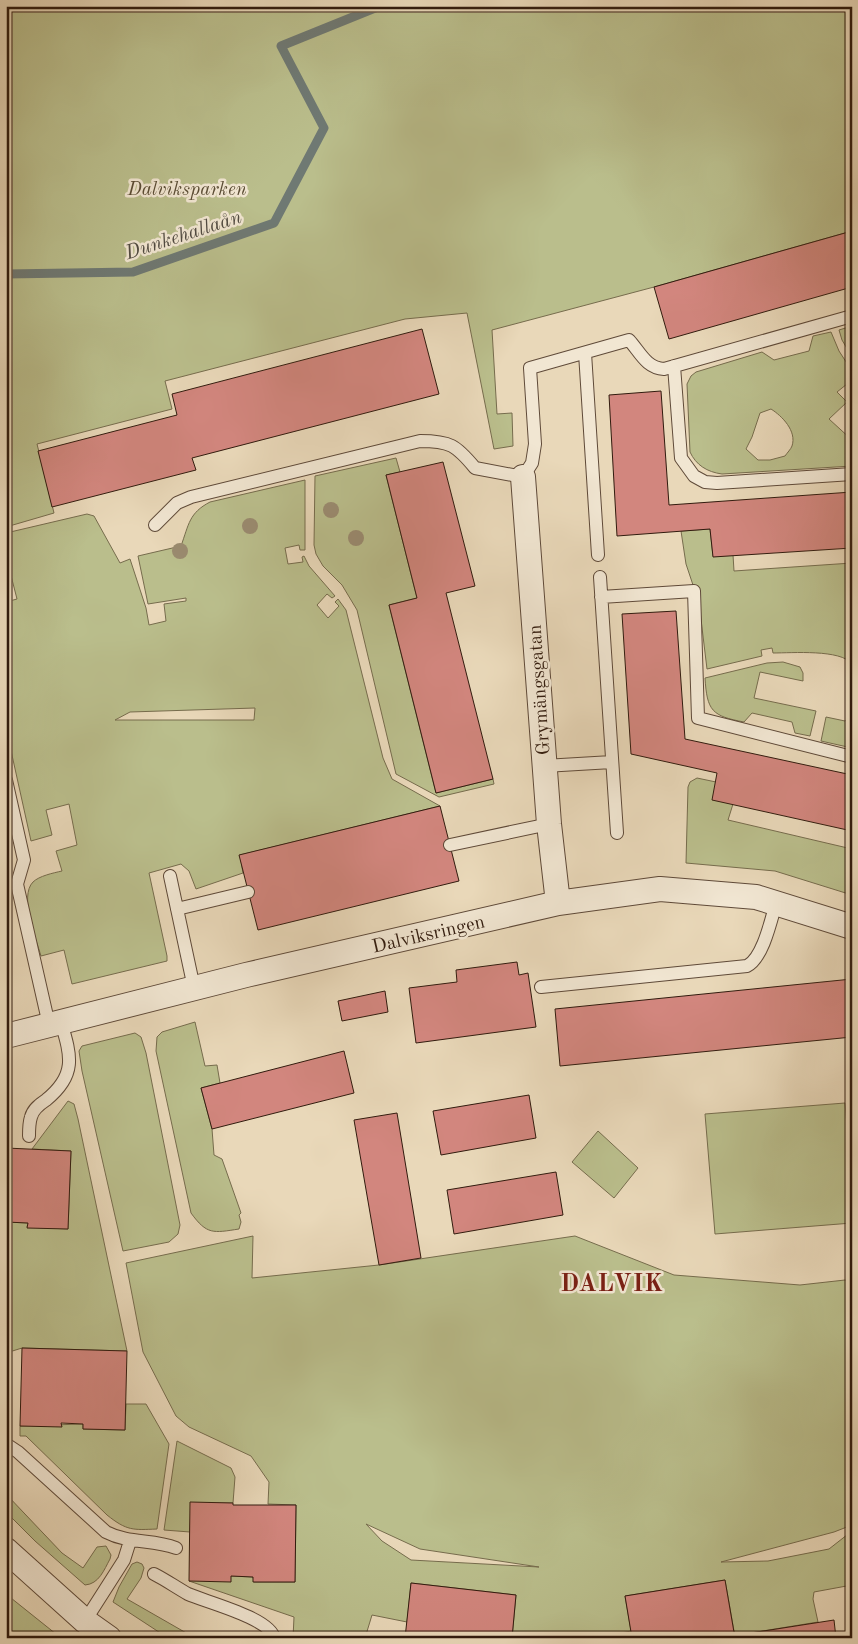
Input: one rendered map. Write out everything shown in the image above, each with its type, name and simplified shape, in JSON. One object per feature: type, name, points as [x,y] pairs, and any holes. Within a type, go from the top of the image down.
[{"type":"street","name":"Grymängsgatan","points":[[523,477],[548,824],[558,903]]},
{"type":"street","name":"Dalviksringen","points":[[6,1036],[194,988],[558,903],[660,888],[756,897],[852,927]]},
{"type":"street","points":[[6,1550],[85,1621],[109,1638]]},
{"type":"lane","points":[[154,525],[176,503],[191,497],[420,441],[438,441],[451,444],[475,468],[523,477],[532,463],[534,444],[530,368],[628,340],[647,363],[656,368],[664,369],[852,316]]},
{"type":"lane","points":[[585,353],[598,555]]},
{"type":"lane","points":[[674,366],[681,458],[694,476],[705,482],[717,483],[852,474]]},
{"type":"lane","points":[[600,578],[617,833]]},
{"type":"lane","points":[[601,597],[694,591],[698,718],[852,756]]},
{"type":"lane","points":[[544,766],[612,762]]},
{"type":"lane","points":[[6,780],[24,860],[16,884],[55,1024],[68,1046],[69,1064],[67,1075],[58,1088],[35,1108],[31,1116],[29,1136]]},
{"type":"lane","points":[[450,845],[548,824]]},
{"type":"lane","points":[[170,876],[194,988]]},
{"type":"lane","points":[[177,909],[248,892]]},
{"type":"lane","points":[[541,987],[747,966],[753,962],[760,951],[776,903]]},
{"type":"lane","points":[[6,1446],[18,1452],[106,1532],[130,1541],[162,1543],[176,1548]]},
{"type":"lane","points":[[85,1621],[124,1560],[130,1541]]},
{"type":"lane","points":[[154,1574],[188,1594],[252,1619],[266,1627],[273,1634],[274,1638]]},
{"type":"green space","name":"Dalviksparken","points":[[6,6],[852,6],[852,231],[492,330],[497,414],[512,413],[513,446],[494,449],[467,313],[405,319],[165,381],[172,409],[37,444],[54,513],[6,527]]},
{"type":"green space","points":[[852,326],[852,357],[842,340],[839,330]]},
{"type":"green space","points":[[831,332],[839,351],[852,371],[852,380],[837,392],[847,402],[829,419],[852,440],[852,466],[722,474],[707,470],[699,464],[690,452],[687,384],[691,376],[696,372],[762,352],[774,360],[809,351],[813,336]],"holes":[[[771,409],[788,424],[793,440],[792,446],[785,456],[770,460],[758,460],[746,449],[760,413]]]},
{"type":"green space","points":[[396,458],[400,472],[386,475],[417,598],[389,605],[436,793],[493,779],[494,784],[439,797],[396,774],[357,610],[342,585],[323,566],[316,554],[314,545],[315,476]]},
{"type":"green space","points":[[305,480],[305,550],[300,550],[299,545],[285,548],[288,564],[303,562],[302,557],[304,556],[309,566],[335,596],[332,598],[327,594],[317,605],[328,618],[339,606],[335,602],[338,599],[346,610],[383,758],[392,779],[440,806],[240,855],[243,873],[196,889],[189,871],[181,864],[149,873],[167,961],[72,984],[64,950],[41,956],[28,907],[29,889],[33,882],[42,876],[62,871],[56,851],[77,845],[69,804],[46,810],[52,835],[31,841],[6,728],[6,602],[17,599],[6,556],[6,533],[87,514],[94,516],[120,563],[130,559],[146,608],[149,625],[166,621],[164,604],[186,601],[186,598],[148,604],[138,556],[181,546],[188,525],[194,515],[210,502]],"holes":[[[255,708],[254,720],[115,720],[130,712]]]},
{"type":"green space","points":[[710,529],[713,556],[733,555],[734,571],[852,563],[852,664],[838,656],[816,653],[773,653],[772,648],[761,650],[762,656],[707,669],[699,603],[686,564],[681,531]]},
{"type":"green space","points":[[783,662],[800,667],[803,673],[803,681],[760,672],[754,698],[816,711],[810,736],[795,733],[792,722],[752,713],[744,722],[725,717],[713,710],[707,698],[705,678],[767,663]]},
{"type":"green space","points":[[852,716],[852,748],[821,741],[826,717],[845,721]]},
{"type":"green space","points":[[697,778],[716,782],[733,804],[728,820],[852,849],[852,895],[775,871],[686,863],[688,787],[690,782]]},
{"type":"green space","points":[[195,1022],[205,1066],[217,1065],[220,1083],[201,1088],[212,1129],[214,1155],[222,1159],[241,1213],[239,1215],[241,1222],[239,1229],[211,1231],[206,1229],[191,1213],[156,1051],[157,1037],[162,1032]]},
{"type":"green space","points":[[135,1033],[141,1037],[146,1053],[180,1225],[178,1234],[169,1242],[123,1251],[79,1051],[82,1046]]},
{"type":"green space","points":[[68,1101],[74,1104],[78,1119],[127,1351],[22,1348],[6,1353],[6,1222],[28,1223],[27,1227],[68,1229],[71,1151],[32,1149]]},
{"type":"green space","points":[[845,1103],[852,1187],[852,1223],[715,1234],[705,1114]]},
{"type":"green space","points":[[598,1131],[638,1168],[614,1198],[572,1162]]},
{"type":"green space","points":[[253,1236],[252,1278],[379,1265],[575,1236],[674,1275],[800,1285],[845,1280],[852,1282],[852,1525],[834,1532],[721,1562],[768,1561],[829,1549],[852,1531],[852,1585],[814,1592],[813,1599],[818,1622],[738,1635],[734,1631],[725,1580],[625,1596],[631,1631],[595,1638],[512,1638],[516,1595],[411,1583],[407,1622],[372,1615],[365,1638],[293,1638],[294,1617],[189,1581],[231,1576],[253,1577],[254,1582],[295,1582],[296,1505],[268,1504],[269,1482],[251,1456],[189,1427],[176,1416],[143,1352],[126,1263]],"holes":[[[366,1524],[420,1549],[539,1567],[411,1560],[382,1541]]]},
{"type":"green space","points":[[126,1404],[146,1404],[169,1444],[157,1529],[125,1527],[114,1520],[26,1436],[20,1436],[20,1426],[83,1424],[83,1429],[125,1430]]},
{"type":"green space","points":[[177,1441],[231,1468],[235,1477],[233,1503],[191,1503],[190,1532],[164,1530]]},
{"type":"green space","points":[[6,1494],[62,1553],[83,1568],[97,1547],[106,1546],[111,1555],[110,1559],[97,1579],[85,1585],[35,1541],[6,1512]]},
{"type":"green space","points":[[137,1562],[142,1564],[144,1568],[141,1578],[127,1599],[195,1638],[168,1638],[113,1602],[132,1564]]},
{"type":"green space","points":[[6,1594],[61,1638],[6,1638]]},
{"type":"building","points":[[852,231],[852,287],[669,339],[654,287]]},
{"type":"building","points":[[422,329],[439,394],[192,458],[196,470],[52,507],[38,451],[177,415],[172,394]]},
{"type":"building","points":[[661,391],[669,505],[852,492],[852,548],[713,557],[710,529],[617,536],[609,395]]},
{"type":"building","points":[[443,462],[475,586],[446,593],[493,779],[436,793],[389,605],[417,598],[386,475]]},
{"type":"building","points":[[676,611],[685,739],[852,775],[852,831],[712,800],[717,773],[631,754],[622,614]]},
{"type":"building","points":[[440,806],[459,881],[258,930],[239,855]]},
{"type":"building","points":[[517,962],[519,975],[528,973],[536,1027],[416,1043],[409,988],[457,982],[456,970]]},
{"type":"building","points":[[852,979],[852,1037],[560,1066],[555,1009]]},
{"type":"building","points":[[385,991],[388,1012],[342,1021],[338,1001]]},
{"type":"building","points":[[344,1051],[354,1093],[212,1129],[201,1088]]},
{"type":"building","points":[[529,1095],[536,1138],[441,1155],[433,1111]]},
{"type":"building","points":[[397,1113],[421,1258],[379,1265],[354,1120]]},
{"type":"building","points":[[6,1148],[71,1151],[68,1229],[27,1228],[28,1223],[6,1222]]},
{"type":"building","points":[[556,1172],[563,1215],[454,1234],[447,1190]]},
{"type":"building","points":[[22,1348],[127,1351],[125,1430],[83,1429],[83,1424],[61,1423],[62,1427],[20,1426]]},
{"type":"building","points":[[190,1502],[233,1503],[233,1505],[296,1505],[295,1582],[253,1582],[253,1577],[231,1576],[231,1582],[189,1581]]},
{"type":"building","points":[[725,1580],[735,1638],[632,1638],[625,1596]]},
{"type":"building","points":[[411,1583],[516,1595],[512,1638],[405,1638]]},
{"type":"building","points":[[834,1620],[836,1638],[738,1638],[738,1635]]},
{"type":"waterway","name":"Dunkehallaån","points":[[6,274],[133,272],[274,223],[324,128],[281,46],[380,6]]},
{"type":"district","name":"DALVIK","points":[[612,1283]]}]
